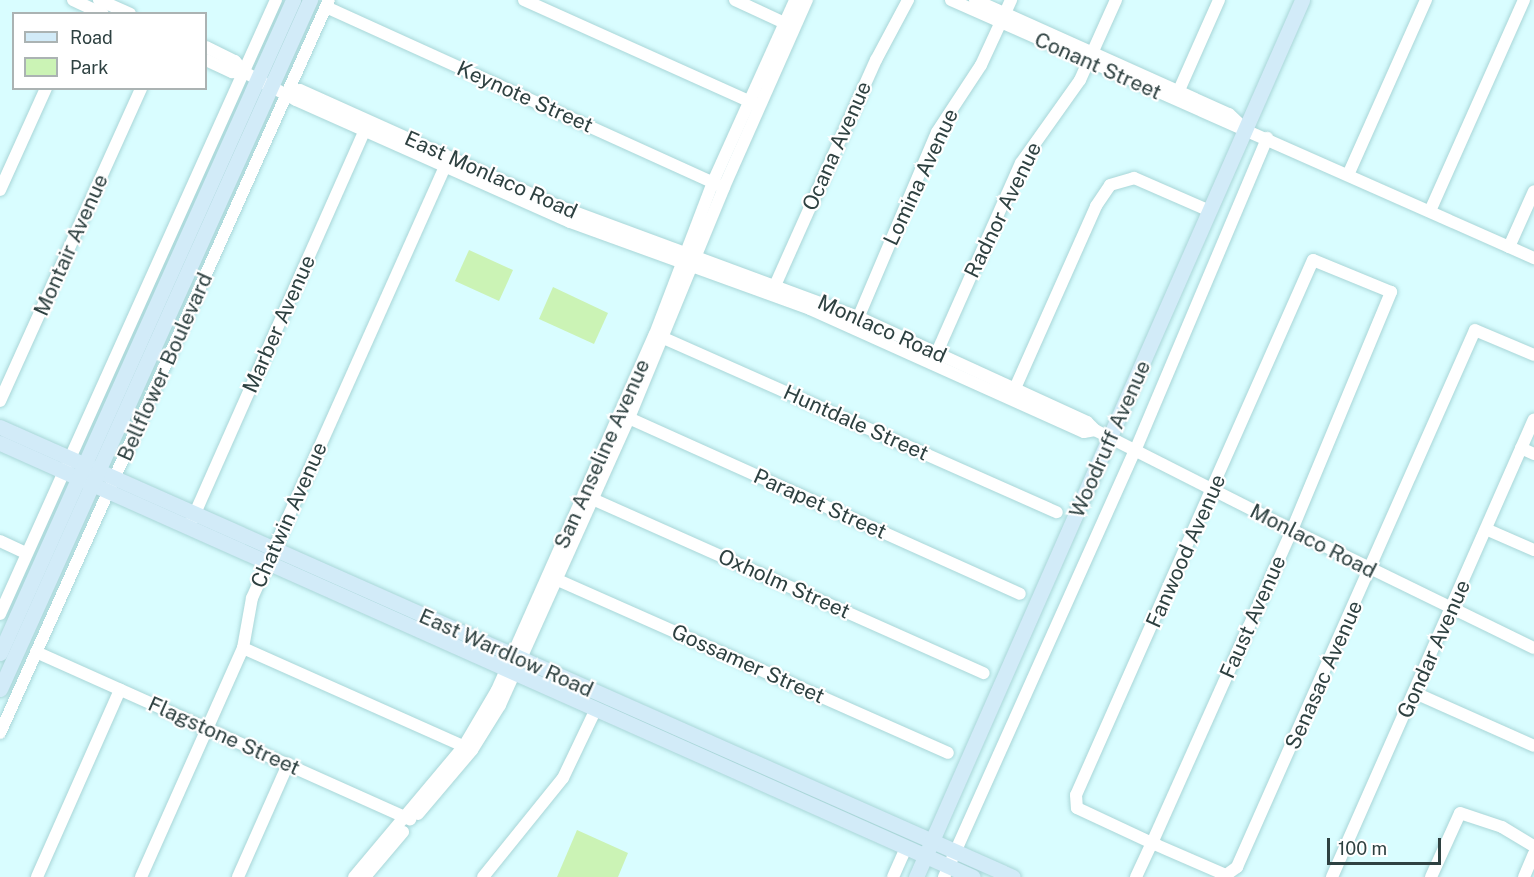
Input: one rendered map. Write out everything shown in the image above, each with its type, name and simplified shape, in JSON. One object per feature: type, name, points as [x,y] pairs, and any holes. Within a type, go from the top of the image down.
[{"type":"main road","name":"Bellflower Boulevard","points":[[0,689],[88,474],[293,0]]},
{"type":"main road","name":"Bellflower Boulevard","points":[[258,79],[310,0]]},
{"type":"main road","name":"Woodruff Avenue","points":[[916,877],[1302,0]]},
{"type":"main road","name":"East Wardlow Road","points":[[0,427],[66,464],[270,557],[513,664],[932,842],[949,865],[1012,877]]},
{"type":"main road","name":"East Wardlow Road","points":[[0,443],[66,464]]},
{"type":"main road","name":"Bellflower Boulevard","points":[[0,653],[88,474]]},
{"type":"main road","name":"East Wardlow Road","points":[[513,664],[595,711],[973,877]]},
{"type":"street","points":[[99,0],[126,12]]},
{"type":"street","name":"Bellflower Boulevard","points":[[0,614],[66,464],[258,79],[276,0]]},
{"type":"street","points":[[524,0],[755,104]]},
{"type":"street","points":[[735,0],[790,25]]},
{"type":"street","name":"San Anseline Avenue","points":[[790,25],[795,0]]},
{"type":"street","name":"San Anseline Avenue","points":[[354,877],[409,818],[468,748],[513,664],[625,416],[719,185],[790,25],[807,0]]},
{"type":"street","name":"Ocana Avenue","points":[[773,289],[876,60],[908,0]]},
{"type":"street","name":"Conant Street","points":[[951,0],[1003,18],[1534,258]]},
{"type":"street","name":"Conant Street","points":[[975,0],[1003,18]]},
{"type":"street","name":"Lomina Avenue","points":[[856,322],[938,132],[981,65],[1011,0]]},
{"type":"street","name":"Radnor Avenue","points":[[935,358],[1021,163],[1067,101],[1116,0]]},
{"type":"street","points":[[1176,96],[1219,0]]},
{"type":"street","points":[[1348,175],[1426,0]]},
{"type":"street","points":[[1430,212],[1524,0]]},
{"type":"street","name":"Bellflower Boulevard","points":[[0,733],[328,3]]},
{"type":"street","name":"Keynote Street","points":[[328,3],[719,185]]},
{"type":"street","points":[[80,5],[98,12]]},
{"type":"street","points":[[207,47],[235,61],[258,79]]},
{"type":"street","name":"East Monlaco Road","points":[[207,60],[232,72],[258,79],[288,93],[296,100],[367,126],[570,222],[690,259]]},
{"type":"street","points":[[0,190],[45,90]]},
{"type":"street","name":"Montair Avenue","points":[[0,401],[140,90]]},
{"type":"street","name":"Marber Avenue","points":[[191,520],[367,126]]},
{"type":"street","name":"Woodruff Avenue","points":[[949,865],[1136,451],[1267,138]]},
{"type":"street","name":"Chatwin Avenue","points":[[141,877],[243,648],[248,608],[447,162]]},
{"type":"street","points":[[1012,394],[1104,193],[1110,185],[1134,178],[1210,211]]},
{"type":"street","points":[[1509,247],[1534,191]]},
{"type":"street","name":"Monlaco Road","points":[[690,259],[856,322],[1012,394],[1084,432],[1095,430],[1111,437],[1452,611],[1534,648]]},
{"type":"street","name":"Fanwood Avenue","points":[[1152,843],[1077,808],[1076,795],[1313,260],[1354,276]]},
{"type":"street","name":"Faust Avenue","points":[[1136,877],[1292,530],[1391,292],[1354,276]]},
{"type":"street","name":"Senasac Avenue","points":[[1152,843],[1226,875],[1237,867],[1371,570],[1475,330],[1534,355]]},
{"type":"street","name":"Huntdale Street","points":[[659,336],[1057,512]]},
{"type":"street","name":"Parapet Street","points":[[625,416],[1020,594]]},
{"type":"street","name":"Gondar Avenue","points":[[1332,877],[1488,530],[1534,420]]},
{"type":"street","points":[[1521,448],[1534,454]]},
{"type":"street","name":"Oxholm Street","points":[[588,497],[984,674]]},
{"type":"street","points":[[1488,530],[1534,550]]},
{"type":"street","points":[[0,541],[26,552]]},
{"type":"street","name":"Gossamer Street","points":[[552,578],[948,753]]},
{"type":"street","points":[[243,648],[468,748]]},
{"type":"street","name":"Flagstone Street","points":[[36,652],[409,818]]},
{"type":"street","points":[[37,877],[120,690]]},
{"type":"street","points":[[1415,693],[1534,746]]},
{"type":"street","points":[[483,877],[563,778],[595,711]]},
{"type":"street","points":[[238,877],[288,765]]},
{"type":"street","points":[[1431,877],[1460,813],[1502,827],[1534,846]]},
{"type":"street","name":"San Anseline Avenue","points":[[365,877],[409,818]]},
{"type":"street","points":[[893,877],[906,848]]},
{"type":"street","points":[[1524,877],[1534,854]]},
{"type":"green space","points":[[469,250],[513,270],[499,301],[455,281]]},
{"type":"green space","points":[[553,287],[608,313],[594,344],[539,319]]},
{"type":"green space","points":[[577,830],[628,853],[618,877],[557,877]]}]
